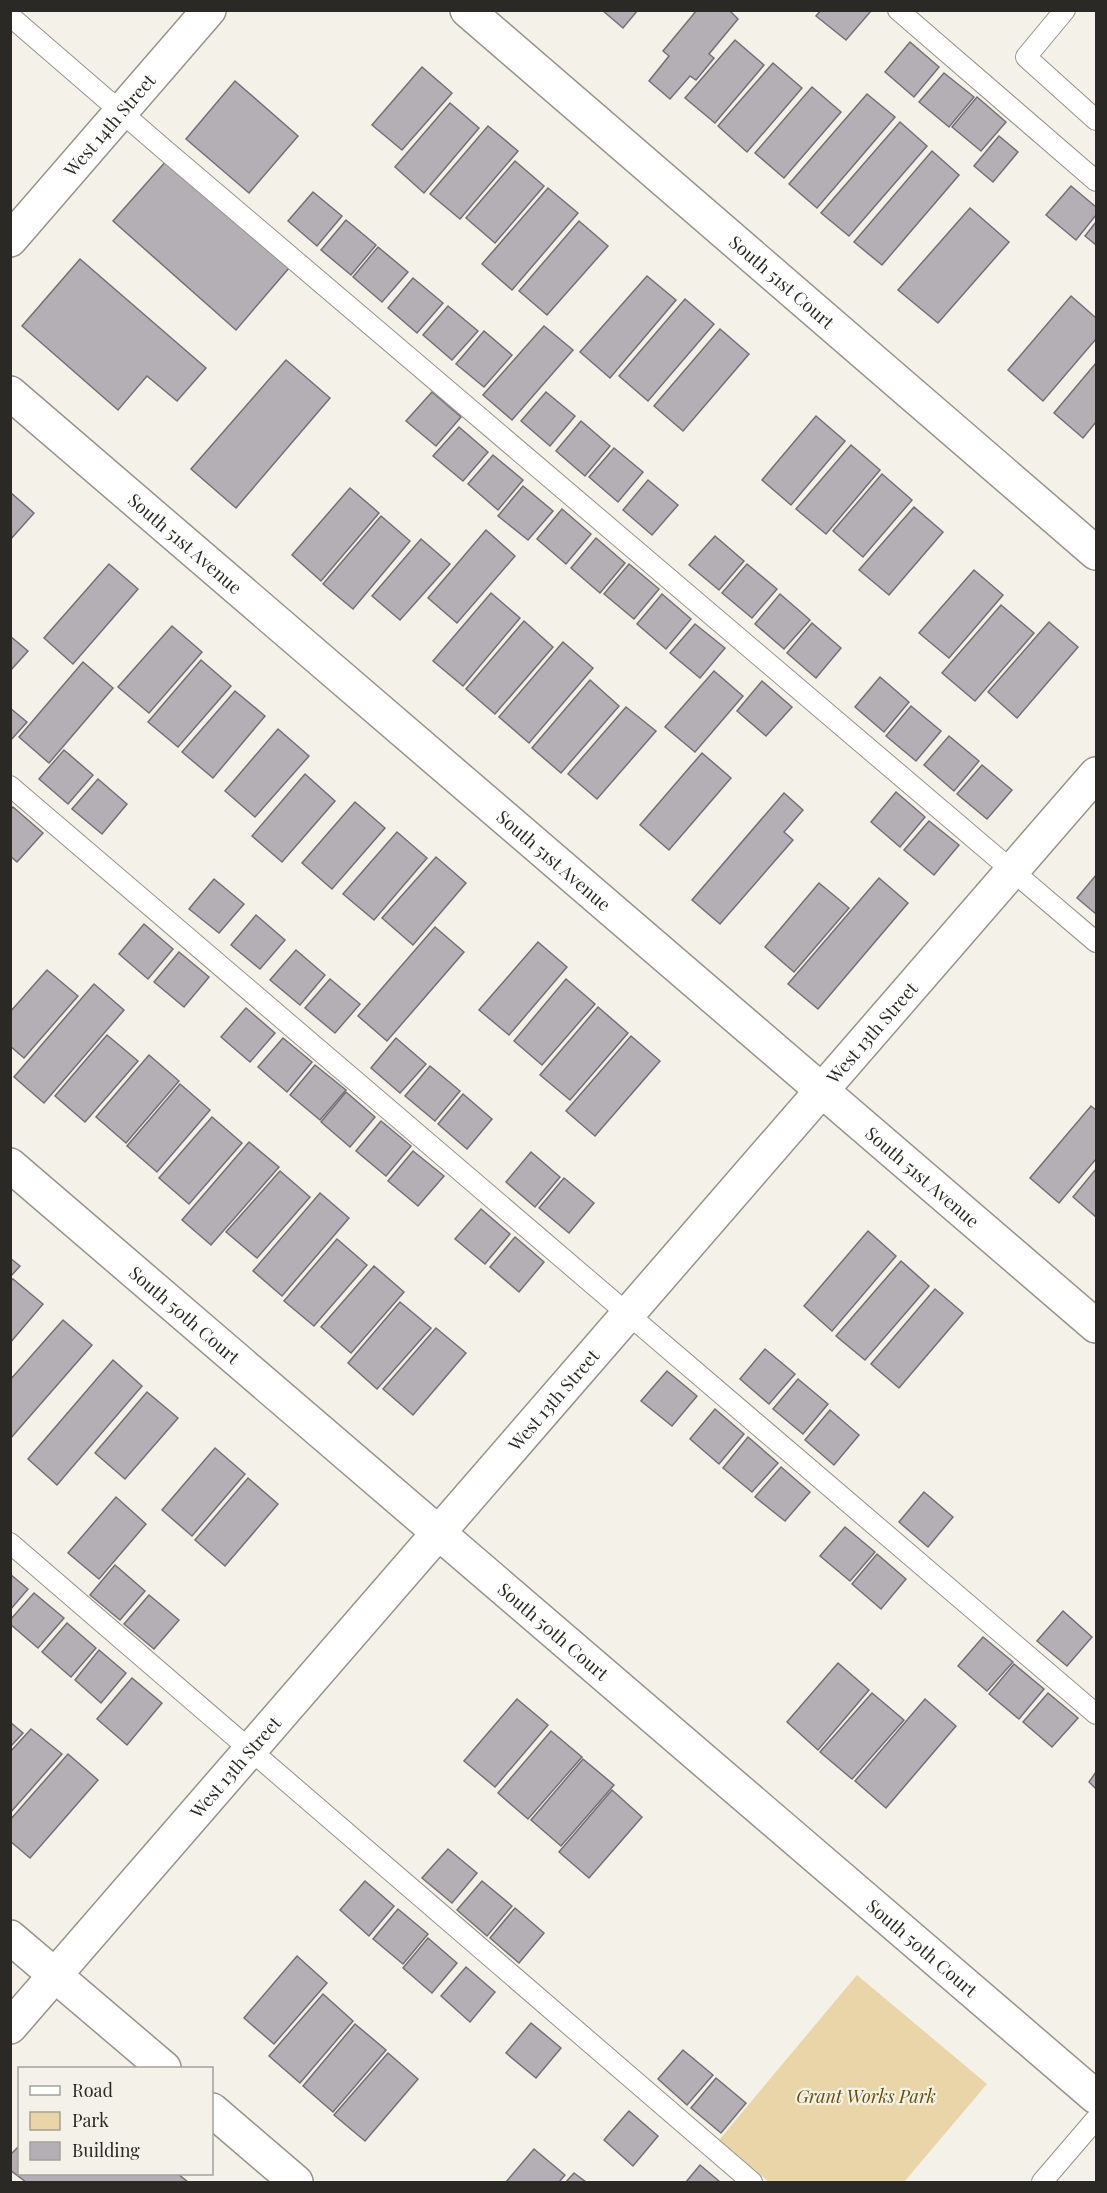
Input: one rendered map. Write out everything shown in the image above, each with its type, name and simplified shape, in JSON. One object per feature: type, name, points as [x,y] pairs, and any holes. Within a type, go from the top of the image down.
[{"type":"street","name":"West 14th Street","points":[[10,240],[209,10]]},
{"type":"street","name":"South 51st Court","points":[[467,10],[1096,553]]},
{"type":"street","name":"South 51st Avenue","points":[[10,393],[1096,1326]]},
{"type":"street","name":"West 13th Street","points":[[10,2027],[1096,774]]},
{"type":"street","name":"South 50th Court","points":[[10,1166],[1096,2097]]},
{"type":"street","points":[[10,1937],[163,2067]]},
{"type":"street","points":[[213,2111],[296,2182]]},
{"type":"lane","points":[[898,10],[1096,181]]},
{"type":"lane","points":[[1065,10],[1026,57],[1096,120]]},
{"type":"lane","points":[[10,16],[1096,942]]},
{"type":"lane","points":[[10,786],[1096,1714]]},
{"type":"lane","points":[[10,1543],[252,1749],[752,2182]]},
{"type":"lane","points":[[1042,2182],[1096,2119]]},
{"type":"green space","name":"Grant Works Park","points":[[857,1975],[987,2084],[904,2182],[769,2182],[719,2140]]},
{"type":"building","points":[[602,10],[638,10],[623,28]]},
{"type":"building","points":[[697,10],[729,10],[738,19],[709,54],[714,58],[696,80],[690,76],[670,99],[649,81],[669,56],[663,51]]},
{"type":"building","points":[[821,10],[871,11],[846,40],[816,16]]},
{"type":"building","points":[[735,40],[764,65],[715,123],[685,98]]},
{"type":"building","points":[[910,42],[939,67],[914,97],[885,72]]},
{"type":"building","points":[[773,63],[802,88],[747,152],[718,126]]},
{"type":"building","points":[[422,67],[452,93],[402,150],[372,125]]},
{"type":"building","points":[[944,73],[974,97],[949,127],[919,102]]},
{"type":"building","points":[[235,81],[298,136],[249,193],[186,139]]},
{"type":"building","points":[[812,87],[841,112],[784,178],[755,153]]},
{"type":"building","points":[[867,94],[895,117],[817,208],[789,184]]},
{"type":"building","points":[[977,97],[1006,122],[981,151],[952,127]]},
{"type":"building","points":[[450,103],[479,128],[424,193],[395,167]]},
{"type":"building","points":[[900,122],[927,146],[849,236],[821,213]]},
{"type":"building","points":[[488,126],[518,151],[460,219],[430,194]]},
{"type":"building","points":[[999,136],[1018,152],[993,182],[974,166]]},
{"type":"building","points":[[932,151],[959,175],[882,265],[854,242]]},
{"type":"building","points":[[167,160],[289,268],[236,330],[113,221]]},
{"type":"building","points":[[515,161],[544,186],[495,243],[466,218]]},
{"type":"building","points":[[1071,186],[1096,207],[1096,215],[1076,240],[1046,215]]},
{"type":"building","points":[[548,188],[578,213],[512,290],[482,264]]},
{"type":"building","points":[[313,192],[342,216],[317,246],[288,221]]},
{"type":"building","points":[[970,208],[1009,242],[938,323],[898,290]]},
{"type":"building","points":[[346,220],[376,245],[351,275],[321,250]]},
{"type":"building","points":[[579,221],[608,246],[547,315],[519,291]]},
{"type":"building","points":[[1096,222],[1096,245],[1085,236]]},
{"type":"building","points":[[378,247],[408,272],[382,302],[353,277]]},
{"type":"building","points":[[80,259],[206,368],[177,401],[147,376],[118,410],[22,326]]},
{"type":"building","points":[[647,276],[676,300],[610,378],[580,352]]},
{"type":"building","points":[[413,278],[443,303],[417,333],[388,308]]},
{"type":"building","points":[[1071,296],[1096,318],[1096,339],[1043,401],[1008,370]]},
{"type":"building","points":[[685,299],[714,324],[648,401],[619,376]]},
{"type":"building","points":[[448,306],[478,331],[452,360],[423,335]]},
{"type":"building","points":[[544,326],[573,350],[512,420],[483,395]]},
{"type":"building","points":[[720,329],[749,354],[683,431],[654,406]]},
{"type":"building","points":[[484,331],[512,355],[484,387],[456,364]]},
{"type":"building","points":[[286,360],[330,398],[236,508],[191,469]]},
{"type":"building","points":[[1096,363],[1096,422],[1083,438],[1054,413]]},
{"type":"building","points":[[432,392],[461,417],[436,446],[406,421]]},
{"type":"building","points":[[546,392],[575,416],[550,446],[521,421]]},
{"type":"building","points":[[816,416],[845,441],[791,505],[762,480]]},
{"type":"building","points":[[581,421],[610,446],[585,476],[556,451]]},
{"type":"building","points":[[459,427],[488,452],[463,481],[433,456]]},
{"type":"building","points":[[851,445],[880,470],[826,534],[796,509]]},
{"type":"building","points":[[614,448],[643,472],[618,502],[589,477]]},
{"type":"building","points":[[493,455],[523,480],[498,510],[468,484]]},
{"type":"building","points":[[882,474],[912,500],[863,557],[833,531]]},
{"type":"building","points":[[648,480],[678,505],[652,535],[623,510]]},
{"type":"building","points":[[523,486],[553,511],[528,540],[498,516]]},
{"type":"building","points":[[350,488],[379,513],[321,581],[292,555]]},
{"type":"building","points":[[10,492],[34,513],[10,540]]},
{"type":"building","points":[[914,507],[943,532],[889,595],[859,570]]},
{"type":"building","points":[[562,509],[591,534],[566,564],[537,539]]},
{"type":"building","points":[[381,516],[410,541],[353,609],[323,584]]},
{"type":"building","points":[[486,530],[515,556],[457,623],[428,598]]},
{"type":"building","points":[[715,536],[744,561],[719,590],[689,565]]},
{"type":"building","points":[[596,538],[625,563],[600,593],[571,568]]},
{"type":"building","points":[[421,539],[450,564],[400,620],[372,596]]},
{"type":"building","points":[[109,564],[138,589],[73,664],[44,638]]},
{"type":"building","points":[[629,564],[659,589],[634,619],[604,594]]},
{"type":"building","points":[[747,564],[777,589],[752,618],[722,593]]},
{"type":"building","points":[[974,570],[1003,595],[949,658],[919,633]]},
{"type":"building","points":[[491,593],[520,618],[463,686],[433,661]]},
{"type":"building","points":[[662,594],[691,619],[666,649],[637,624]]},
{"type":"building","points":[[780,594],[810,620],[784,649],[755,624]]},
{"type":"building","points":[[1001,605],[1034,633],[975,701],[942,673]]},
{"type":"building","points":[[524,621],[553,647],[495,714],[466,689]]},
{"type":"building","points":[[1049,622],[1078,647],[1017,718],[988,692]]},
{"type":"building","points":[[812,623],[841,648],[816,678],[787,653]]},
{"type":"building","points":[[695,624],[725,648],[700,678],[670,653]]},
{"type":"building","points":[[172,626],[202,652],[149,713],[118,687]]},
{"type":"building","points":[[10,636],[28,651],[10,671]]},
{"type":"building","points":[[563,642],[593,668],[529,743],[499,717]]},
{"type":"building","points":[[201,660],[231,686],[178,747],[148,722]]},
{"type":"building","points":[[83,662],[113,688],[49,763],[19,737]]},
{"type":"building","points":[[714,671],[743,696],[695,752],[665,727]]},
{"type":"building","points":[[880,677],[909,702],[884,732],[855,707]]},
{"type":"building","points":[[590,680],[619,706],[561,773],[532,748]]},
{"type":"building","points":[[762,681],[792,707],[766,736],[737,711]]},
{"type":"building","points":[[235,691],[265,716],[213,778],[182,752]]},
{"type":"building","points":[[911,706],[941,731],[916,761],[886,736]]},
{"type":"building","points":[[626,707],[656,731],[597,799],[568,774]]},
{"type":"building","points":[[10,708],[27,722],[10,741]]},
{"type":"building","points":[[278,729],[309,756],[255,817],[225,791]]},
{"type":"building","points":[[949,736],[979,761],[954,791],[924,765]]},
{"type":"building","points":[[64,750],[93,775],[68,804],[39,779]]},
{"type":"building","points":[[702,753],[731,778],[669,850],[640,825]]},
{"type":"building","points":[[982,765],[1012,790],[987,819],[957,794]]},
{"type":"building","points":[[305,774],[335,801],[282,862],[252,836]]},
{"type":"building","points":[[98,779],[127,804],[102,834],[72,809]]},
{"type":"building","points":[[896,792],[925,817],[900,847],[871,822]]},
{"type":"building","points":[[784,793],[803,810],[784,832],[793,840],[720,924],[692,900]]},
{"type":"building","points":[[355,802],[385,828],[332,889],[302,863]]},
{"type":"building","points":[[13,807],[43,833],[17,862],[10,856],[10,810]]},
{"type":"building","points":[[929,821],[959,845],[934,875],[904,850]]},
{"type":"building","points":[[397,832],[427,858],[374,920],[343,894]]},
{"type":"building","points":[[436,857],[466,883],[413,945],[382,918]]},
{"type":"building","points":[[1096,875],[1096,914],[1077,898]]},
{"type":"building","points":[[879,878],[908,903],[818,1009],[788,984]]},
{"type":"building","points":[[214,879],[244,904],[219,933],[189,909]]},
{"type":"building","points":[[819,883],[849,908],[794,972],[765,947]]},
{"type":"building","points":[[256,915],[285,940],[260,969],[231,945]]},
{"type":"building","points":[[144,924],[173,949],[148,979],[119,954]]},
{"type":"building","points":[[435,927],[464,952],[387,1041],[358,1016]]},
{"type":"building","points":[[538,942],[567,967],[509,1035],[479,1010]]},
{"type":"building","points":[[296,950],[325,975],[300,1005],[270,980]]},
{"type":"building","points":[[179,952],[209,977],[184,1007],[154,982]]},
{"type":"building","points":[[47,970],[78,996],[24,1058],[10,1046],[10,1012]]},
{"type":"building","points":[[330,979],[360,1004],[335,1033],[305,1008]]},
{"type":"building","points":[[566,979],[595,1004],[542,1065],[514,1041]]},
{"type":"building","points":[[94,984],[124,1010],[44,1103],[14,1077]]},
{"type":"building","points":[[598,1007],[628,1033],[570,1100],[540,1075]]},
{"type":"building","points":[[246,1008],[275,1033],[250,1062],[221,1037]]},
{"type":"building","points":[[107,1035],[138,1061],[85,1122],[55,1096]]},
{"type":"building","points":[[631,1036],[660,1061],[595,1136],[566,1111]]},
{"type":"building","points":[[283,1038],[312,1062],[287,1092],[258,1067]]},
{"type":"building","points":[[396,1038],[426,1064],[400,1093],[371,1068]]},
{"type":"building","points":[[149,1055],[179,1081],[126,1143],[96,1117]]},
{"type":"building","points":[[315,1065],[346,1090],[320,1120],[290,1095]]},
{"type":"building","points":[[430,1066],[460,1091],[435,1121],[405,1096]]},
{"type":"building","points":[[180,1084],[210,1110],[157,1172],[127,1146]]},
{"type":"building","points":[[346,1092],[375,1117],[350,1147],[321,1122]]},
{"type":"building","points":[[463,1094],[492,1119],[467,1149],[438,1124]]},
{"type":"building","points":[[1091,1106],[1096,1110],[1096,1159],[1059,1203],[1030,1178]]},
{"type":"building","points":[[212,1117],[242,1143],[189,1204],[159,1178]]},
{"type":"building","points":[[381,1121],[411,1146],[386,1176],[356,1151]]},
{"type":"building","points":[[249,1142],[279,1167],[211,1245],[182,1220]]},
{"type":"building","points":[[413,1151],[444,1176],[418,1206],[388,1181]]},
{"type":"building","points":[[531,1152],[560,1177],[535,1207],[506,1182]]},
{"type":"building","points":[[1096,1169],[1096,1217],[1073,1197]]},
{"type":"building","points":[[280,1171],[310,1197],[257,1258],[226,1232]]},
{"type":"building","points":[[564,1178],[594,1203],[569,1233],[539,1208]]},
{"type":"building","points":[[320,1193],[349,1218],[282,1296],[253,1271]]},
{"type":"building","points":[[481,1209],[510,1234],[485,1264],[455,1239]]},
{"type":"building","points":[[868,1231],[896,1256],[832,1331],[804,1306]]},
{"type":"building","points":[[515,1237],[544,1262],[519,1292],[490,1267]]},
{"type":"building","points":[[337,1239],[367,1265],[314,1326],[284,1301]]},
{"type":"building","points":[[10,1258],[20,1266],[10,1277]]},
{"type":"building","points":[[901,1261],[929,1286],[865,1360],[836,1336]]},
{"type":"building","points":[[374,1266],[404,1292],[351,1353],[321,1327]]},
{"type":"building","points":[[13,1279],[43,1304],[10,1343],[10,1281]]},
{"type":"building","points":[[935,1289],[963,1313],[899,1388],[871,1364]]},
{"type":"building","points":[[400,1302],[431,1328],[377,1389],[348,1363]]},
{"type":"building","points":[[63,1320],[92,1345],[10,1439],[10,1380]]},
{"type":"building","points":[[436,1328],[466,1353],[413,1415],[383,1389]]},
{"type":"building","points":[[765,1349],[795,1374],[769,1404],[740,1379]]},
{"type":"building","points":[[113,1360],[142,1386],[57,1485],[28,1459]]},
{"type":"building","points":[[667,1371],[697,1396],[672,1426],[641,1401]]},
{"type":"building","points":[[798,1379],[828,1404],[803,1434],[773,1409]]},
{"type":"building","points":[[147,1392],[178,1418],[125,1479],[95,1453]]},
{"type":"building","points":[[715,1409],[744,1434],[719,1464],[690,1439]]},
{"type":"building","points":[[830,1410],[859,1435],[834,1465],[805,1440]]},
{"type":"building","points":[[748,1437],[778,1463],[752,1492],[723,1468]]},
{"type":"building","points":[[215,1448],[245,1474],[192,1536],[162,1510]]},
{"type":"building","points":[[781,1467],[810,1492],[785,1521],[755,1497]]},
{"type":"building","points":[[248,1478],[278,1504],[225,1566],[195,1540]]},
{"type":"building","points":[[924,1492],[953,1517],[928,1547],[899,1522]]},
{"type":"building","points":[[116,1497],[146,1524],[99,1579],[68,1553]]},
{"type":"building","points":[[845,1527],[875,1552],[850,1581],[820,1556]]},
{"type":"building","points":[[877,1554],[906,1579],[881,1609],[852,1584]]},
{"type":"building","points":[[115,1565],[145,1591],[120,1620],[90,1595]]},
{"type":"building","points":[[10,1574],[28,1589],[10,1610]]},
{"type":"building","points":[[34,1593],[64,1618],[38,1648],[10,1624],[10,1620]]},
{"type":"building","points":[[149,1595],[179,1620],[154,1649],[124,1624]]},
{"type":"building","points":[[1063,1611],[1092,1637],[1067,1666],[1037,1641]]},
{"type":"building","points":[[67,1623],[96,1648],[71,1677],[42,1652]]},
{"type":"building","points":[[983,1637],[1013,1662],[987,1691],[958,1666]]},
{"type":"building","points":[[99,1650],[126,1673],[101,1703],[75,1680]]},
{"type":"building","points":[[838,1663],[869,1690],[818,1750],[787,1722]]},
{"type":"building","points":[[1014,1664],[1044,1689],[1019,1719],[989,1694]]},
{"type":"building","points":[[132,1678],[162,1703],[127,1745],[97,1719]]},
{"type":"building","points":[[872,1693],[904,1720],[852,1779],[820,1752]]},
{"type":"building","points":[[1048,1693],[1078,1718],[1052,1747],[1023,1722]]},
{"type":"building","points":[[517,1699],[548,1725],[495,1787],[464,1761]]},
{"type":"building","points":[[925,1699],[956,1726],[886,1808],[855,1781]]},
{"type":"building","points":[[10,1722],[23,1733],[10,1747]]},
{"type":"building","points":[[31,1729],[62,1754],[10,1813],[10,1752]]},
{"type":"building","points":[[551,1731],[582,1757],[528,1819],[498,1793]]},
{"type":"building","points":[[68,1754],[98,1780],[30,1858],[10,1841],[10,1820]]},
{"type":"building","points":[[583,1759],[614,1785],[561,1846],[531,1820]]},
{"type":"building","points":[[1096,1772],[1096,1789],[1089,1782]]},
{"type":"building","points":[[612,1790],[642,1817],[589,1878],[559,1852]]},
{"type":"building","points":[[448,1849],[477,1873],[452,1903],[422,1878]]},
{"type":"building","points":[[365,1881],[394,1906],[369,1936],[340,1910]]},
{"type":"building","points":[[482,1881],[512,1906],[487,1936],[457,1910]]},
{"type":"building","points":[[515,1908],[544,1933],[519,1963],[490,1938]]},
{"type":"building","points":[[398,1909],[428,1934],[403,1964],[373,1939]]},
{"type":"building","points":[[428,1938],[457,1963],[432,1993],[403,1968]]},
{"type":"building","points":[[297,1956],[327,1983],[274,2044],[244,2018]]},
{"type":"building","points":[[466,1967],[495,1992],[470,2022],[441,1996]]},
{"type":"building","points":[[323,1994],[353,2021],[300,2083],[269,2056]]},
{"type":"building","points":[[531,2023],[561,2048],[536,2078],[506,2053]]},
{"type":"building","points":[[355,2024],[386,2050],[333,2112],[303,2086]]},
{"type":"building","points":[[683,2050],[713,2075],[687,2105],[658,2079]]},
{"type":"building","points":[[388,2053],[418,2079],[365,2141],[334,2115]]},
{"type":"building","points":[[716,2078],[746,2103],[721,2133],[691,2108]]},
{"type":"building","points":[[629,2111],[658,2136],[633,2166],[604,2140]]},
{"type":"building","points":[[18,2147],[18,2175],[179,2175],[188,2182],[26,2182],[10,2170],[10,2155]]},
{"type":"building","points":[[534,2149],[565,2175],[559,2182],[506,2182]]},
{"type":"building","points":[[700,2165],[720,2182],[686,2182]]},
{"type":"building","points":[[574,2173],[586,2182],[566,2182]]}]
